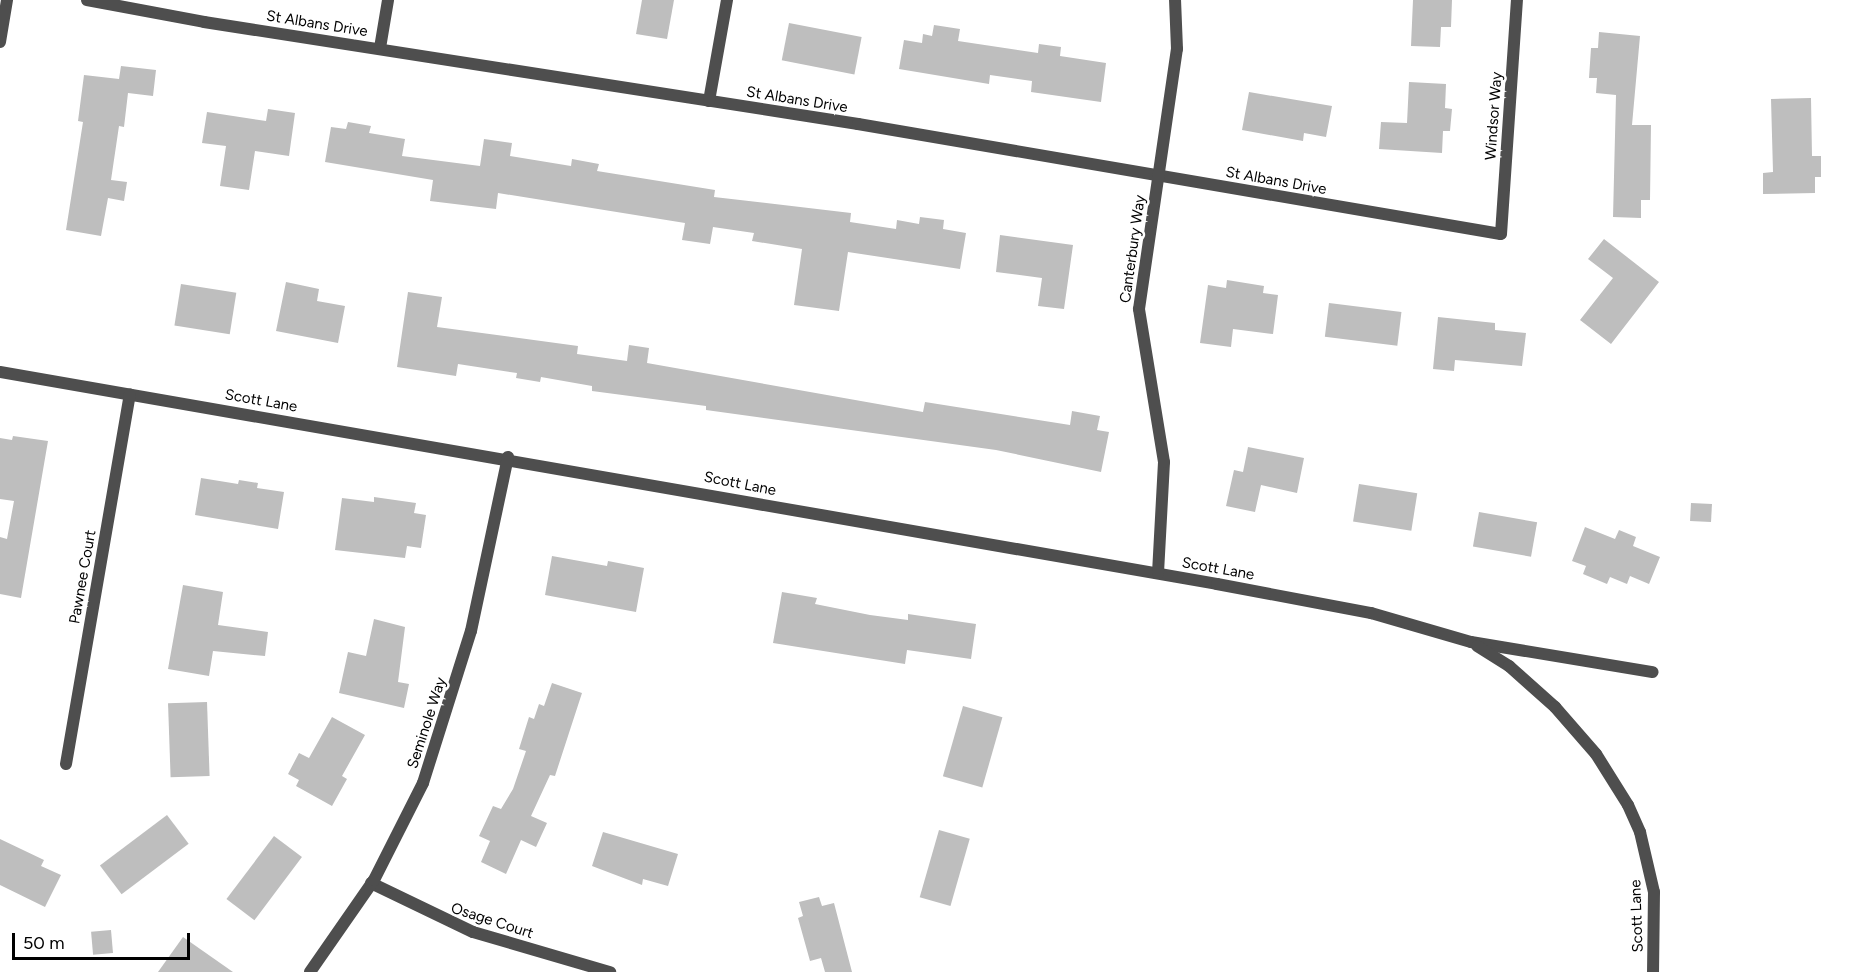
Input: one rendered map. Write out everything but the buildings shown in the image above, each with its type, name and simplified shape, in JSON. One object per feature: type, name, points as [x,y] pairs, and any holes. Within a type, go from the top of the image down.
[{"type":"street","points":[[0,42],[7,0]]},
{"type":"street","name":"St Albans Drive","points":[[87,0],[709,101],[1501,234]]},
{"type":"street","points":[[380,48],[388,0]]},
{"type":"street","points":[[709,101],[727,0]]},
{"type":"street","name":"Canterbury Way","points":[[1158,573],[1164,462],[1139,309],[1178,49],[1175,0]]},
{"type":"street","name":"Windsor Way","points":[[1501,234],[1517,0]]},
{"type":"street","name":"Scott Lane","points":[[0,372],[508,458],[1158,573],[1361,611],[1471,642],[1653,672]]},
{"type":"street","name":"Pawnee Court","points":[[66,765],[130,394]]},
{"type":"street","name":"Seminole Way","points":[[310,972],[371,884],[419,792],[449,708],[488,559],[508,458]]},
{"type":"street","name":"Scott Lane","points":[[1471,642],[1509,666],[1555,706],[1596,753],[1628,805],[1643,842],[1654,891],[1653,972]]},
{"type":"street","name":"Osage Court","points":[[371,884],[473,932],[610,972]]}]
